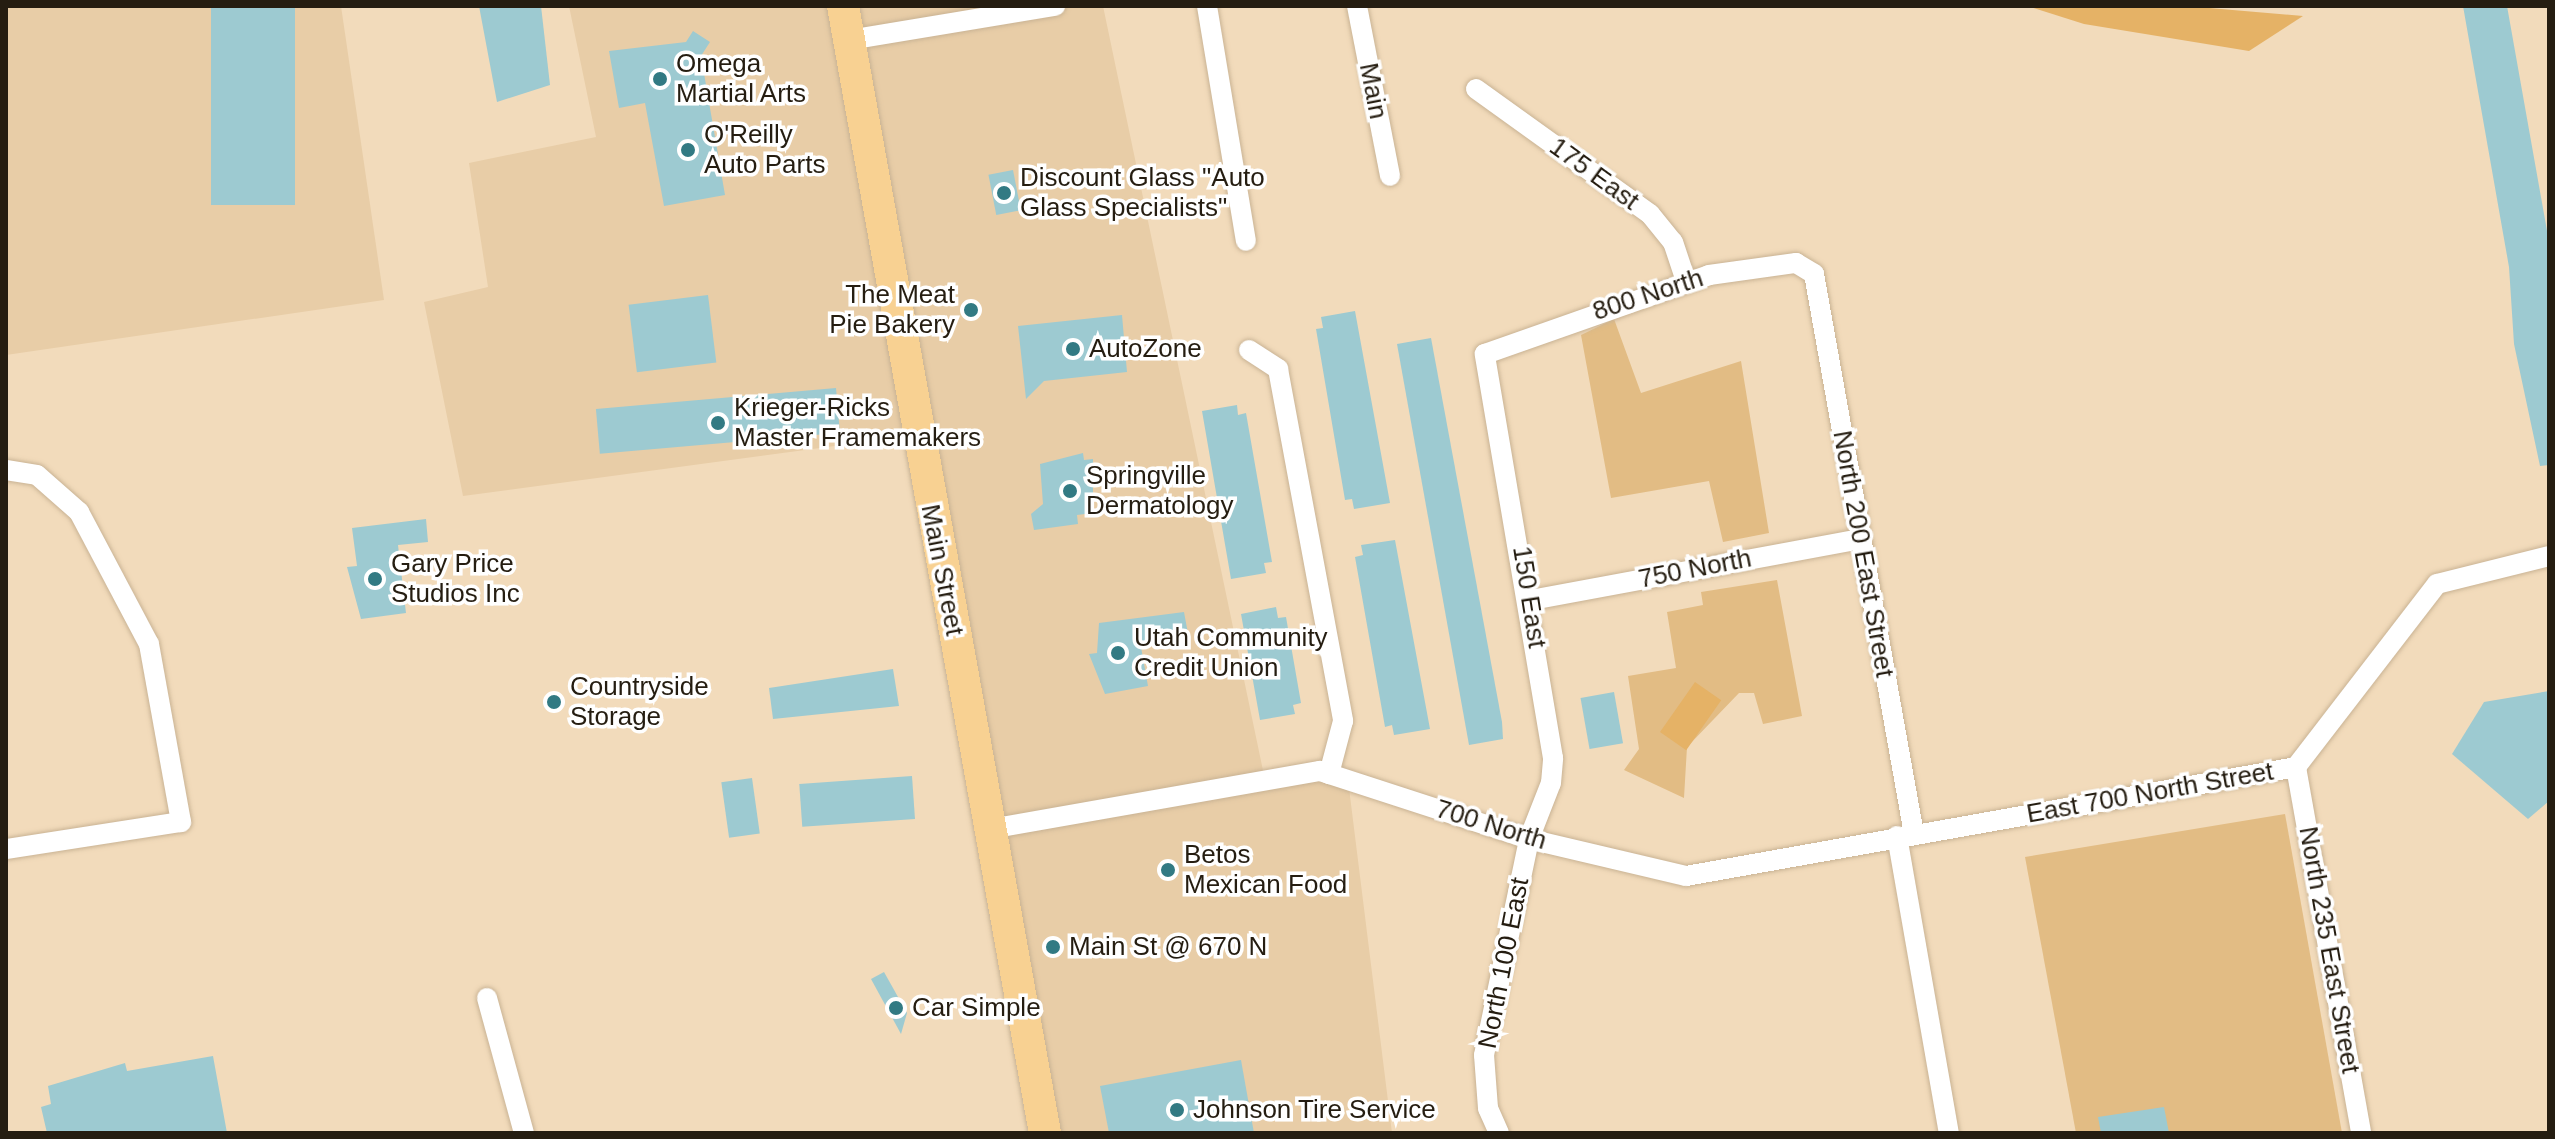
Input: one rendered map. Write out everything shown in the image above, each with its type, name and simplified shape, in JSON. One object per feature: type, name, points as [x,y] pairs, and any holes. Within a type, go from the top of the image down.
[{"type":"main road","name":"Main Street","points":[[843,6],[1045,1133]]},
{"type":"street","points":[[849,40],[1055,6]]},
{"type":"street","points":[[1207,6],[1246,241]]},
{"type":"street","name":"Main","points":[[1357,6],[1390,176]]},
{"type":"street","name":"175 East","points":[[1476,89],[1650,214],[1673,242],[1686,281]]},
{"type":"street","name":"800 North","points":[[1485,354],[1686,281],[1757,263],[1796,263],[1814,274]]},
{"type":"street","name":"North 200 East Street","points":[[1814,274],[1905,835],[1946,1131]]},
{"type":"street","points":[[1249,350],[1278,369],[1343,721],[1329,774]]},
{"type":"street","name":"150 East","points":[[1485,354],[1531,600],[1553,758],[1551,783],[1529,839]]},
{"type":"street","points":[[6,470],[37,475],[79,512],[149,644],[181,822],[6,849]]},
{"type":"street","name":"750 North","points":[[1531,600],[1859,539]]},
{"type":"street","name":"East 700 North Street","points":[[1993,822],[2296,767],[2437,584],[2474,569],[2549,556]]},
{"type":"street","name":"North 235 East Street","points":[[2296,767],[2361,1133]]},
{"type":"street","name":"700 North","points":[[990,829],[1329,774],[1529,839],[1686,876],[1905,835],[1993,822]]},
{"type":"street","name":"North 100 East","points":[[1499,1133],[1488,1108],[1484,1055],[1529,839]]},
{"type":"street","points":[[487,998],[524,1133]]},
{"type":"shaded area","points":[[6,6],[341,6],[384,300],[6,355]]},
{"type":"shaded area","points":[[569,6],[1103,6],[1265,780],[1348,780],[1392,1133],[1045,1133],[917,435],[463,496],[424,302],[488,287],[469,163],[596,137]]},
{"type":"shaded area","points":[[2027,6],[2186,6],[2303,16],[2249,51],[2084,24]]},
{"type":"shaded area","points":[[1614,319],[1641,393],[1741,361],[1769,533],[1723,542],[1709,481],[1611,498],[1581,335]]},
{"type":"shaded area","points":[[1777,580],[1802,716],[1763,724],[1754,693],[1739,693],[1687,747],[1684,798],[1624,770],[1639,749],[1628,676],[1676,668],[1667,612],[1703,605],[1701,592]]},
{"type":"shaded area","points":[[1695,682],[1721,700],[1686,750],[1660,732]]},
{"type":"shaded area","points":[[2285,814],[2342,1133],[2076,1133],[2025,857]]},
{"type":"building","points":[[211,6],[295,6],[295,205],[211,205]]},
{"type":"building","points":[[479,6],[541,6],[550,85],[497,102]]},
{"type":"building","points":[[2463,6],[2507,6],[2549,242],[2549,465],[2540,466],[2514,344],[2509,267]]},
{"type":"building","points":[[693,31],[710,42],[701,56],[725,195],[664,206],[645,103],[619,108],[609,51],[686,42]]},
{"type":"building","name":"Discount Glass \"Auto Glass Specialists\"","points":[[1013,170],[1021,210],[996,215],[988,175]]},
{"type":"building","name":"Krieger-Ricks Master Framemakers","points":[[708,295],[716,362],[637,372],[629,305]]},
{"type":"building","points":[[1355,311],[1390,503],[1354,509],[1352,499],[1345,500],[1316,329],[1323,328],[1321,317]]},
{"type":"building","name":"AutoZone","points":[[1122,315],[1127,372],[1044,381],[1026,399],[1018,326]]},
{"type":"building","points":[[1431,338],[1502,722],[1503,739],[1469,745],[1397,344]]},
{"type":"building","name":"Krieger-Ricks Master Framemakers","points":[[836,388],[840,433],[600,454],[596,409]]},
{"type":"building","points":[[1237,405],[1238,415],[1246,413],[1272,562],[1264,563],[1266,573],[1231,579],[1202,411]]},
{"type":"building","name":"Springville Dermatology","points":[[1083,453],[1084,460],[1093,459],[1093,513],[1077,515],[1078,524],[1034,530],[1031,514],[1043,504],[1040,464]]},
{"type":"building","name":"Gary Price Studios Inc","points":[[426,519],[428,542],[398,545],[406,613],[361,619],[347,567],[357,566],[352,528]]},
{"type":"building","points":[[1395,540],[1430,729],[1394,735],[1392,725],[1385,727],[1355,557],[1363,555],[1361,545]]},
{"type":"building","points":[[1276,607],[1278,618],[1286,617],[1301,703],[1293,705],[1295,714],[1260,720],[1241,614]]},
{"type":"building","name":"Utah Community Credit Union","points":[[1184,612],[1189,639],[1141,647],[1148,686],[1105,694],[1089,654],[1097,653],[1099,623]]},
{"type":"building","points":[[893,669],[899,706],[773,719],[769,688]]},
{"type":"building","points":[[2549,691],[2549,801],[2528,819],[2452,754],[2484,702]]},
{"type":"building","points":[[1614,692],[1623,743],[1590,749],[1581,698]]},
{"type":"building","points":[[912,776],[915,819],[802,827],[799,784]]},
{"type":"building","points":[[752,778],[760,833],[729,838],[721,782]]},
{"type":"building","points":[[884,972],[907,1013],[901,1034],[871,979]]},
{"type":"building","points":[[213,1056],[227,1133],[47,1133],[41,1107],[51,1104],[48,1086],[125,1063],[127,1071]]},
{"type":"building","name":"Johnson Tire Service","points":[[1241,1060],[1254,1133],[1109,1133],[1100,1086]]},
{"type":"building","points":[[2164,1107],[2169,1133],[2101,1133],[2098,1117]]},
{"type":"place","name":"Omega Martial Arts","points":[[660,79]]},
{"type":"place","name":"O'Reilly Auto Parts","points":[[688,150]]},
{"type":"place","name":"Discount Glass \"Auto Glass Specialists\"","points":[[1004,193]]},
{"type":"place","name":"The Meat Pie Bakery","points":[[971,310]]},
{"type":"place","name":"AutoZone","points":[[1073,349]]},
{"type":"place","name":"Krieger-Ricks Master Framemakers","points":[[718,423]]},
{"type":"place","name":"Springville Dermatology","points":[[1070,491]]},
{"type":"place","name":"Gary Price Studios Inc","points":[[375,579]]},
{"type":"place","name":"Utah Community Credit Union","points":[[1118,653]]},
{"type":"place","name":"Countryside Storage","points":[[554,702]]},
{"type":"place","name":"Betos Mexican Food","points":[[1168,870]]},
{"type":"place","name":"Main St @ 670 N","points":[[1053,947]]},
{"type":"place","name":"Car Simple","points":[[896,1008]]},
{"type":"place","name":"Johnson Tire Service","points":[[1177,1110]]}]
